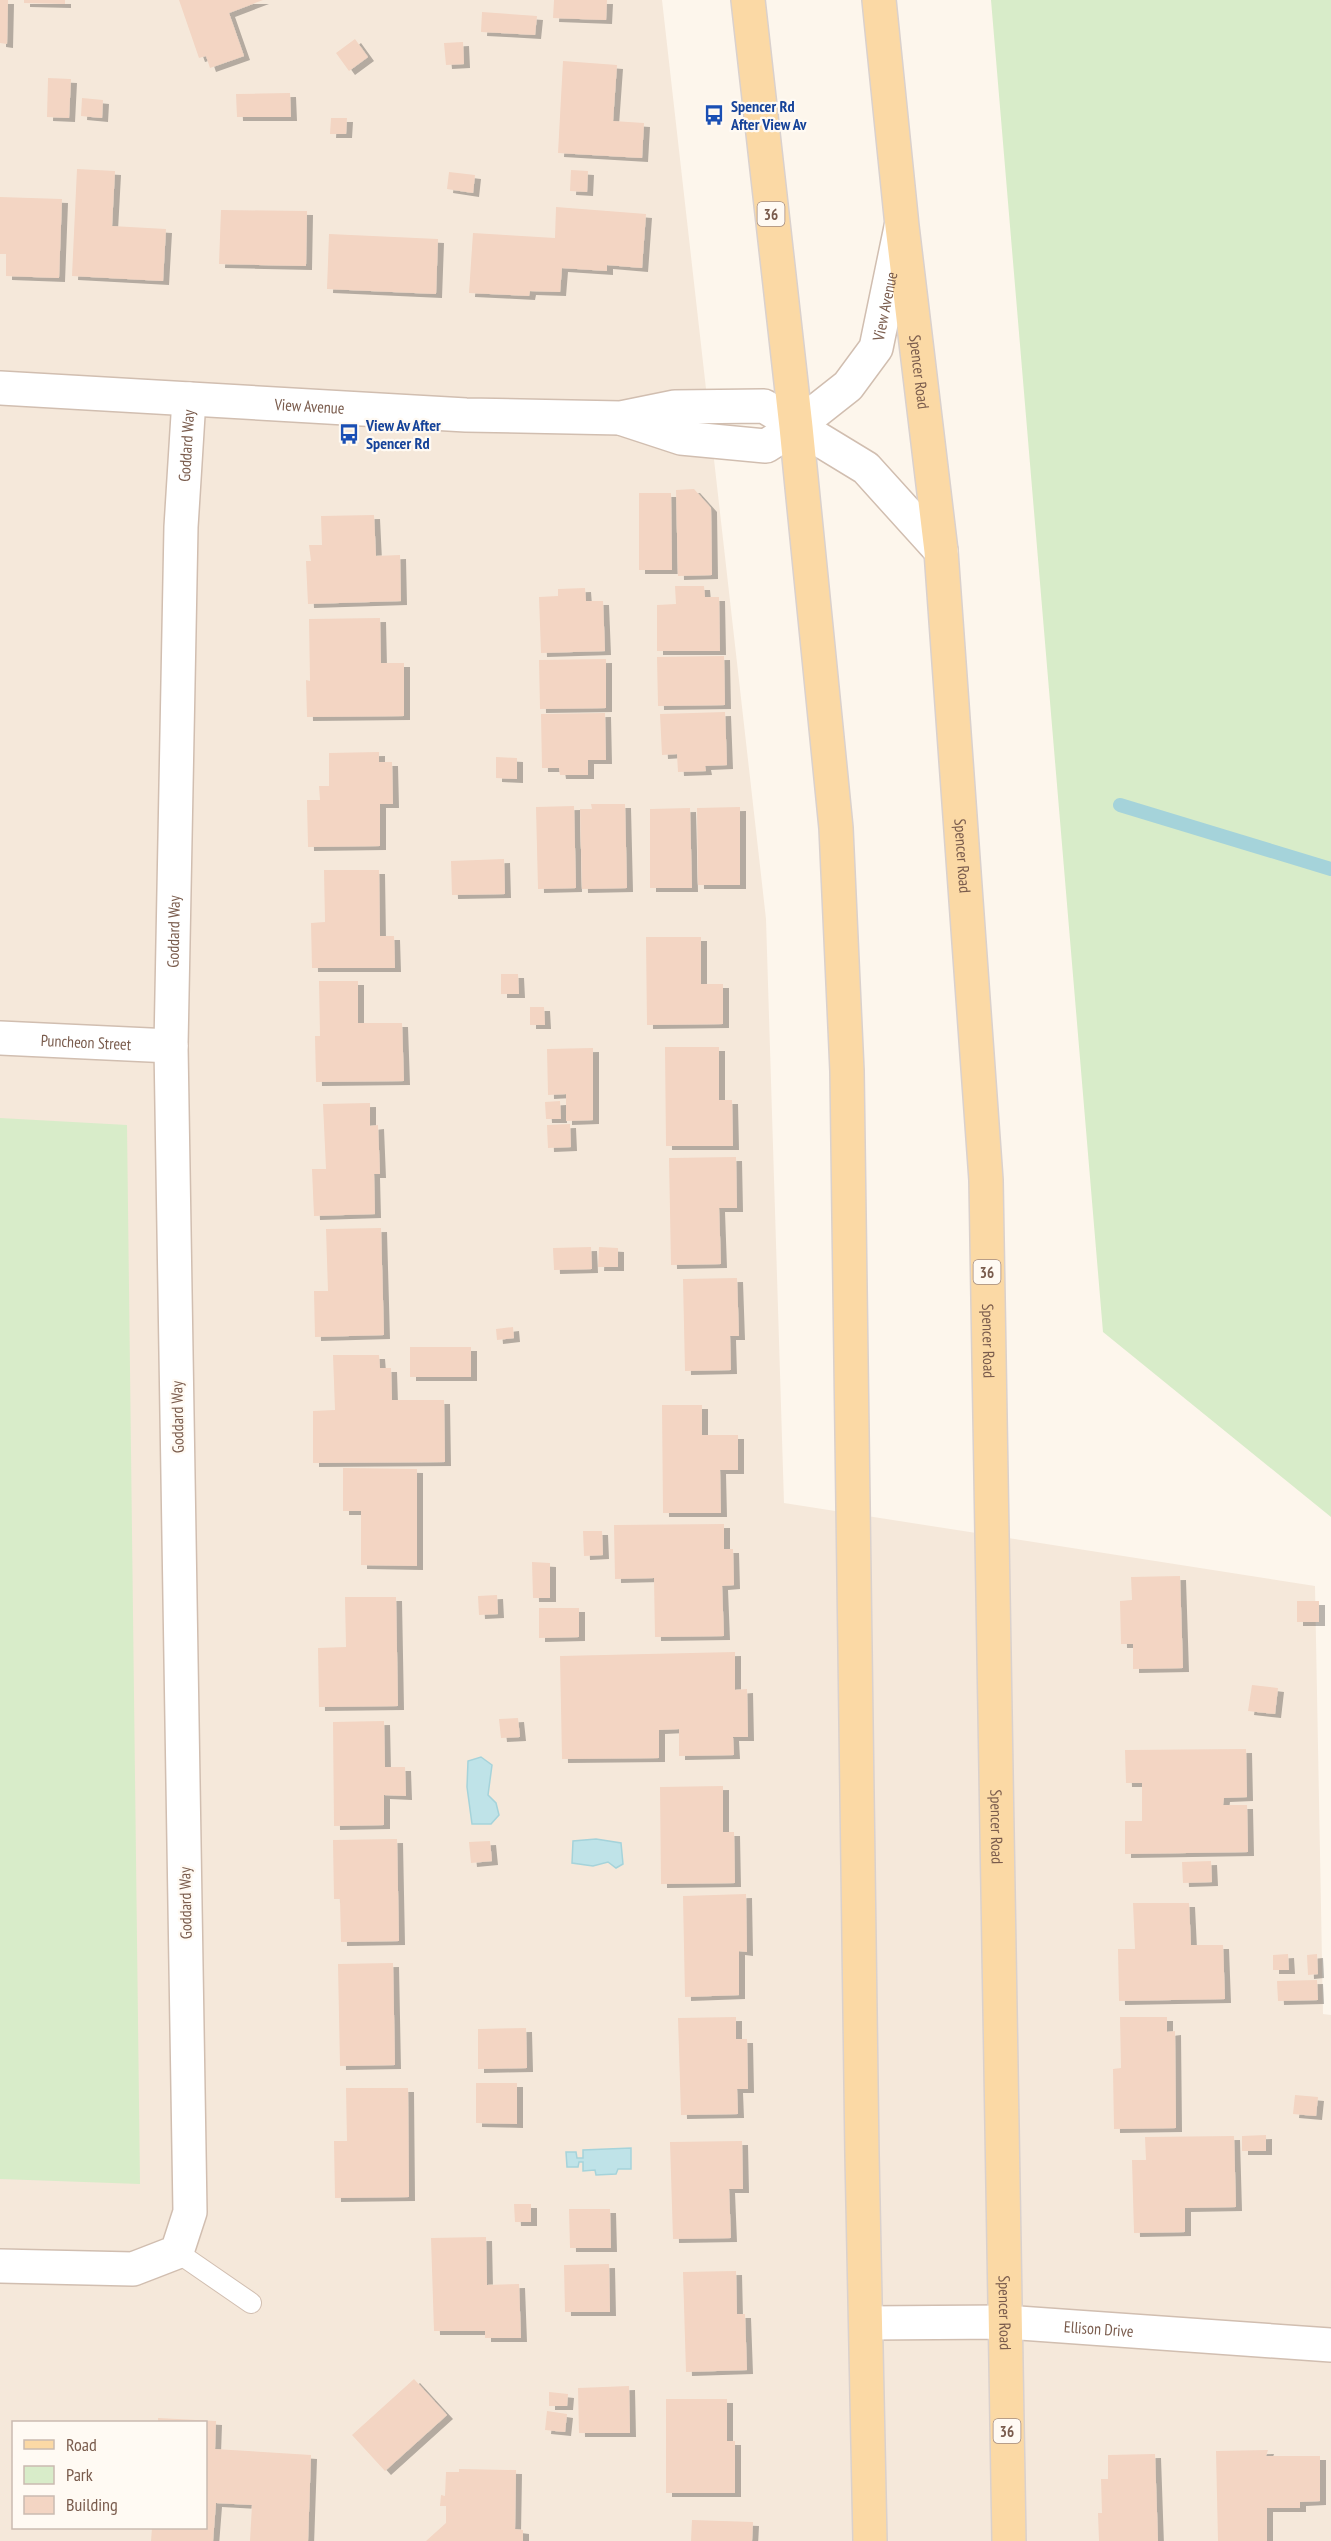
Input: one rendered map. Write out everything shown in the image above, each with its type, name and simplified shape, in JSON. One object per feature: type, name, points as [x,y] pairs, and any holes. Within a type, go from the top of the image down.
[{"type":"main road","name":"36","points":[[748,0],[796,427],[836,828],[847,1071],[862,2155],[870,2541]]},
{"type":"main road","name":"Spencer Road","points":[[879,0],[902,226],[941,551],[986,1180],[1009,2541]]},
{"type":"street","name":"View Avenue","points":[[796,427],[848,386],[876,348],[902,226]]},
{"type":"street","name":"View Avenue","points":[[0,388],[466,415],[621,418],[675,407],[764,406],[867,468],[941,551]]},
{"type":"street","name":"Goddard Way","points":[[177,2252],[190,2212],[171,1046],[181,527],[189,399]]},
{"type":"street","name":"Puncheon Street","points":[[0,1038],[171,1046]]},
{"type":"street","points":[[0,2266],[133,2269],[177,2252]]},
{"type":"street","name":"Ellison Drive","points":[[867,2323],[1005,2322],[1331,2345]]},
{"type":"lane","points":[[177,2252],[251,2303]]},
{"type":"shaded area","points":[[0,0],[662,0],[766,919],[784,1503],[1315,1586],[1323,2014],[1331,2015],[1331,2541],[0,2541]]},
{"type":"green space","points":[[991,0],[1331,0],[1331,1517],[1103,1332]]},
{"type":"green space","points":[[0,1118],[127,1125],[140,2184],[0,2179]]},
{"type":"water","points":[[481,1757],[492,1765],[488,1795],[496,1803],[499,1815],[491,1824],[472,1824],[467,1787],[468,1761]]},
{"type":"water","points":[[596,1839],[621,1843],[623,1864],[616,1868],[608,1862],[593,1866],[572,1863],[573,1841]]},
{"type":"water","points":[[631,2148],[631,2169],[618,2169],[616,2174],[596,2175],[595,2170],[583,2171],[583,2162],[579,2162],[578,2167],[567,2167],[566,2152],[576,2152],[577,2158],[583,2158],[583,2150]]},
{"type":"building","points":[[0,0],[8,0],[7,44],[0,43]]},
{"type":"building","points":[[24,0],[65,0],[65,4],[24,3]]},
{"type":"building","points":[[179,0],[263,0],[229,13],[244,56],[210,68],[206,56],[199,58]]},
{"type":"building","points":[[554,0],[607,0],[606,20],[553,18]]},
{"type":"building","points":[[482,12],[537,16],[535,35],[481,32]]},
{"type":"building","points":[[355,39],[368,57],[349,71],[336,53]]},
{"type":"building","points":[[463,42],[464,64],[446,65],[444,43]]},
{"type":"building","points":[[563,61],[617,65],[613,121],[644,123],[642,158],[558,153]]},
{"type":"building","points":[[48,78],[71,79],[69,118],[47,117]]},
{"type":"building","points":[[290,93],[291,117],[237,117],[236,94]]},
{"type":"building","points":[[82,98],[103,100],[102,118],[81,116]]},
{"type":"building","points":[[331,118],[347,118],[346,134],[330,134]]},
{"type":"building","points":[[77,169],[115,171],[112,226],[166,229],[163,281],[72,276]]},
{"type":"building","points":[[571,170],[588,171],[587,192],[570,191]]},
{"type":"building","points":[[449,172],[475,175],[473,193],[447,189]]},
{"type":"building","points":[[0,197],[62,199],[59,278],[6,276],[6,254],[0,254]]},
{"type":"building","points":[[556,207],[646,214],[642,268],[607,265],[607,271],[562,268],[560,292],[530,291],[529,296],[469,293],[473,233],[555,238]]},
{"type":"building","points":[[221,210],[307,211],[306,266],[219,264]]},
{"type":"building","points":[[329,234],[438,239],[436,294],[327,289]]},
{"type":"building","points":[[694,489],[711,508],[712,575],[678,576],[676,490]]},
{"type":"building","points":[[639,493],[671,493],[672,570],[639,570]]},
{"type":"building","points":[[374,515],[376,556],[400,555],[401,601],[308,604],[306,561],[311,561],[309,545],[322,545],[321,516]]},
{"type":"building","points":[[675,586],[704,586],[705,597],[719,597],[720,651],[657,651],[657,605],[676,604]]},
{"type":"building","points":[[585,588],[586,601],[603,601],[605,651],[541,653],[539,597],[558,596],[558,589]]},
{"type":"building","points":[[380,618],[381,663],[404,663],[404,716],[307,717],[306,680],[310,681],[309,619]]},
{"type":"building","points":[[724,656],[725,705],[658,706],[657,657]]},
{"type":"building","points":[[606,659],[606,708],[540,709],[539,660]]},
{"type":"building","points":[[725,712],[727,765],[705,766],[706,771],[678,772],[677,754],[662,755],[660,714]]},
{"type":"building","points":[[605,713],[606,760],[588,760],[588,775],[560,775],[559,768],[542,768],[541,714]]},
{"type":"building","points":[[379,752],[379,762],[392,762],[393,804],[380,804],[380,846],[308,847],[307,800],[320,800],[319,786],[329,786],[329,753]]},
{"type":"building","points":[[496,757],[517,758],[517,779],[496,778]]},
{"type":"building","points":[[591,804],[625,804],[627,888],[582,889],[580,809],[592,809]]},
{"type":"building","points":[[574,806],[576,888],[538,889],[536,807]]},
{"type":"building","points":[[740,807],[740,885],[698,885],[697,808]]},
{"type":"building","points":[[690,808],[692,888],[650,888],[650,809]]},
{"type":"building","points":[[504,859],[505,894],[452,895],[451,861]]},
{"type":"building","points":[[324,870],[379,870],[380,936],[394,936],[395,968],[312,968],[311,923],[325,922]]},
{"type":"building","points":[[646,937],[701,937],[701,984],[723,984],[723,1024],[647,1025]]},
{"type":"building","points":[[501,974],[518,974],[519,994],[501,994]]},
{"type":"building","points":[[319,981],[358,981],[358,1023],[402,1023],[404,1081],[316,1082],[315,1036],[320,1036]]},
{"type":"building","points":[[530,1007],[544,1007],[545,1025],[530,1025]]},
{"type":"building","points":[[665,1047],[719,1047],[719,1100],[732,1100],[733,1146],[666,1146]]},
{"type":"building","points":[[593,1048],[593,1120],[566,1121],[566,1094],[548,1095],[547,1049]]},
{"type":"building","points":[[560,1101],[561,1119],[546,1119],[545,1102]]},
{"type":"building","points":[[370,1103],[370,1126],[378,1125],[380,1174],[374,1174],[375,1214],[314,1216],[312,1169],[326,1169],[323,1104]]},
{"type":"building","points":[[570,1124],[571,1147],[548,1148],[547,1125]]},
{"type":"building","points":[[736,1157],[737,1208],[719,1208],[721,1264],[671,1265],[669,1158]]},
{"type":"building","points":[[381,1228],[384,1335],[315,1337],[314,1291],[328,1291],[326,1229]]},
{"type":"building","points":[[591,1247],[592,1269],[554,1270],[553,1248]]},
{"type":"building","points":[[599,1247],[618,1248],[618,1267],[598,1267]]},
{"type":"building","points":[[737,1278],[739,1336],[730,1336],[731,1370],[685,1371],[683,1279]]},
{"type":"building","points":[[513,1327],[514,1338],[497,1340],[496,1329]]},
{"type":"building","points":[[410,1347],[471,1347],[471,1377],[410,1377]]},
{"type":"building","points":[[333,1355],[379,1355],[380,1368],[391,1368],[392,1400],[444,1400],[445,1462],[313,1463],[313,1411],[335,1410]]},
{"type":"building","points":[[662,1405],[702,1405],[702,1435],[738,1435],[738,1470],[720,1470],[721,1513],[663,1513]]},
{"type":"building","points":[[343,1468],[417,1469],[417,1566],[361,1565],[361,1511],[343,1511]]},
{"type":"building","points":[[724,1524],[724,1549],[733,1549],[734,1585],[722,1586],[724,1636],[655,1637],[654,1578],[615,1579],[614,1525]]},
{"type":"building","points":[[583,1531],[602,1531],[603,1555],[584,1556]]},
{"type":"building","points":[[532,1562],[550,1563],[550,1598],[533,1598]]},
{"type":"building","points":[[1180,1576],[1183,1668],[1133,1669],[1133,1644],[1121,1644],[1120,1601],[1132,1600],[1131,1577]]},
{"type":"building","points":[[497,1595],[498,1614],[479,1615],[478,1596]]},
{"type":"building","points":[[345,1597],[396,1597],[398,1706],[319,1707],[318,1648],[346,1647]]},
{"type":"building","points":[[1297,1601],[1319,1601],[1319,1622],[1297,1622]]},
{"type":"building","points":[[539,1608],[579,1608],[579,1637],[539,1638]]},
{"type":"building","points":[[735,1652],[735,1690],[747,1689],[748,1737],[733,1737],[734,1755],[679,1756],[679,1729],[659,1730],[659,1758],[562,1759],[560,1656]]},
{"type":"building","points":[[1252,1685],[1278,1688],[1275,1714],[1248,1711]]},
{"type":"building","points":[[518,1718],[520,1737],[501,1738],[499,1719]]},
{"type":"building","points":[[384,1721],[385,1767],[405,1767],[406,1796],[384,1795],[384,1825],[334,1826],[333,1722]]},
{"type":"building","points":[[1246,1749],[1247,1797],[1224,1798],[1223,1805],[1247,1805],[1248,1852],[1125,1854],[1125,1821],[1142,1821],[1142,1783],[1126,1783],[1125,1750]]},
{"type":"building","points":[[723,1786],[723,1832],[734,1832],[735,1883],[661,1884],[660,1787]]},
{"type":"building","points":[[397,1839],[399,1941],[341,1942],[340,1899],[334,1899],[333,1840]]},
{"type":"building","points":[[490,1841],[492,1861],[471,1863],[469,1842]]},
{"type":"building","points":[[1211,1861],[1212,1882],[1183,1883],[1182,1862]]},
{"type":"building","points":[[746,1894],[747,1952],[739,1951],[739,1995],[685,1997],[683,1896]]},
{"type":"building","points":[[1133,1903],[1189,1903],[1191,1945],[1223,1945],[1225,1999],[1119,2001],[1118,1949],[1135,1949]]},
{"type":"building","points":[[1288,1954],[1289,1970],[1273,1970],[1273,1955]]},
{"type":"building","points":[[1317,1954],[1318,1974],[1308,1975],[1307,1955]]},
{"type":"building","points":[[393,1963],[395,2065],[340,2066],[338,1964]]},
{"type":"building","points":[[1317,1980],[1318,2000],[1278,2001],[1277,1981]]},
{"type":"building","points":[[736,2017],[736,2039],[747,2039],[748,2089],[737,2089],[738,2114],[681,2115],[678,2018]]},
{"type":"building","points":[[1120,2017],[1167,2017],[1167,2032],[1175,2031],[1176,2128],[1114,2129],[1113,2069],[1121,2068]]},
{"type":"building","points":[[526,2028],[527,2068],[478,2069],[478,2029]]},
{"type":"building","points":[[476,2083],[517,2083],[517,2124],[476,2123]]},
{"type":"building","points":[[346,2088],[408,2088],[409,2197],[335,2198],[334,2141],[347,2141]]},
{"type":"building","points":[[1295,2095],[1318,2097],[1316,2116],[1293,2114]]},
{"type":"building","points":[[1266,2135],[1266,2151],[1242,2151],[1242,2136]]},
{"type":"building","points":[[1234,2136],[1236,2207],[1185,2208],[1185,2232],[1134,2233],[1132,2160],[1146,2160],[1145,2137]]},
{"type":"building","points":[[742,2141],[743,2189],[729,2189],[731,2238],[673,2239],[670,2142]]},
{"type":"building","points":[[514,2204],[531,2204],[531,2222],[515,2222]]},
{"type":"building","points":[[569,2209],[610,2209],[611,2248],[570,2248]]},
{"type":"building","points":[[486,2237],[487,2285],[519,2284],[521,2338],[485,2338],[485,2331],[434,2331],[431,2238]]},
{"type":"building","points":[[609,2264],[610,2312],[565,2312],[564,2265]]},
{"type":"building","points":[[736,2271],[737,2314],[745,2314],[747,2370],[686,2372],[683,2272]]},
{"type":"building","points":[[414,2379],[447,2415],[385,2471],[352,2435]]},
{"type":"building","points":[[629,2386],[630,2433],[579,2433],[578,2388]]},
{"type":"building","points":[[549,2392],[568,2394],[567,2406],[549,2406]]},
{"type":"building","points":[[666,2399],[727,2399],[727,2441],[735,2441],[735,2493],[666,2493]]},
{"type":"building","points":[[547,2411],[567,2414],[565,2432],[545,2430]]},
{"type":"building","points":[[158,2418],[216,2421],[215,2449],[311,2455],[308,2541],[250,2541],[252,2505],[216,2503],[213,2541],[151,2541],[152,2529],[207,2529],[207,2421],[158,2421]]},
{"type":"building","points":[[1268,2450],[1266,2456],[1320,2456],[1320,2501],[1300,2502],[1300,2508],[1267,2508],[1267,2541],[1218,2541],[1216,2451]]},
{"type":"building","points":[[1155,2454],[1158,2541],[1099,2541],[1098,2513],[1102,2513],[1101,2479],[1108,2479],[1108,2455]]},
{"type":"building","points":[[459,2469],[516,2470],[515,2529],[523,2530],[523,2541],[426,2541],[446,2523],[446,2506],[440,2506],[441,2495],[445,2496],[446,2472],[459,2472]]},
{"type":"building","points":[[692,2520],[753,2522],[752,2541],[691,2541]]},
{"type":"waterway","points":[[1120,805],[1331,869]]},
{"type":"place","name":"Spencer Rd After View Av","points":[[714,115]]},
{"type":"place","name":"View Av After Spencer Rd","points":[[349,434]]}]
